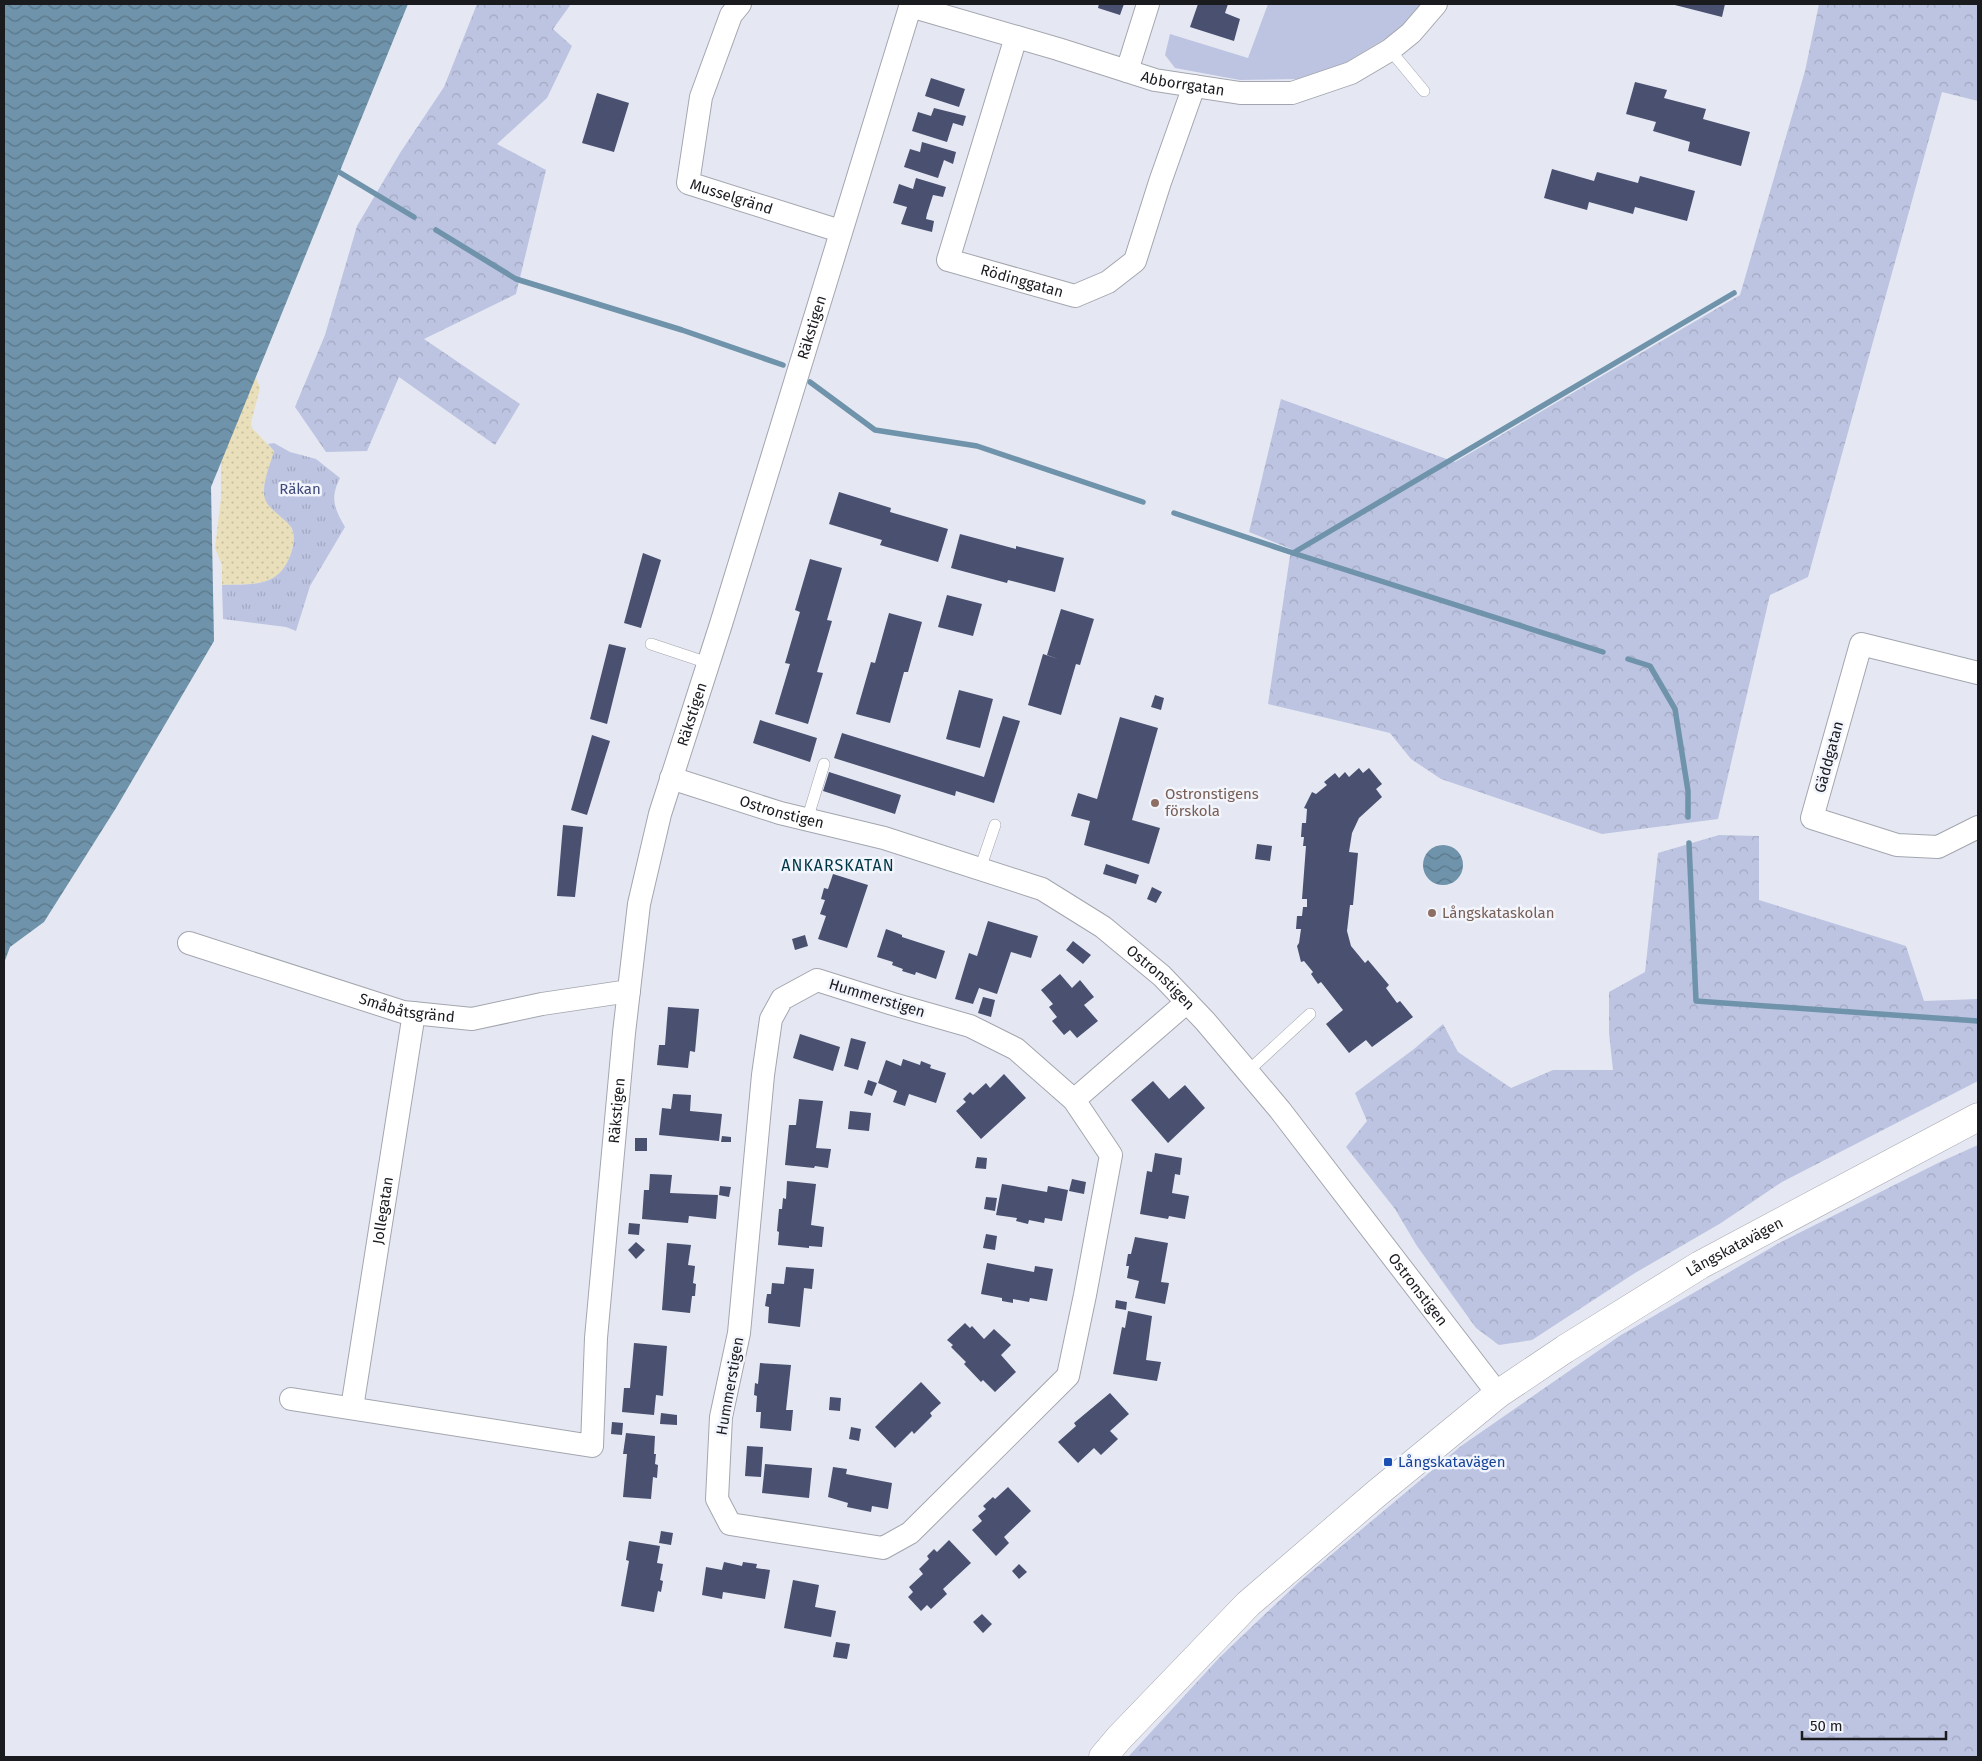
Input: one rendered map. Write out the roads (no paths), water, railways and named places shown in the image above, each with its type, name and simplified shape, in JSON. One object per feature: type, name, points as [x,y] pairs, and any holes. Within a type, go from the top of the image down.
[{"type":"street","name":"Musselgränd","points":[[740,4],[731,15],[701,97],[688,183],[840,231]]},
{"type":"street","points":[[1127,71],[1148,4]]},
{"type":"street","name":"Abborrgatan","points":[[910,5],[1155,80],[1240,93],[1292,93],[1351,73],[1390,50],[1411,34],[1436,4]]},
{"type":"street","name":"Räkstigen","points":[[352,1408],[592,1446],[596,1338],[629,991],[640,904],[660,814],[708,664],[910,5]]},
{"type":"street","name":"Rödinggatan","points":[[1016,37],[948,260],[1075,296],[1108,282],[1136,261],[1160,182],[1194,86]]},
{"type":"street","name":"Gäddgatan","points":[[1978,673],[1861,644],[1812,818],[1897,845],[1938,847],[1978,827]]},
{"type":"street","name":"Ostronstigen","points":[[671,778],[780,813],[884,838],[1042,889],[1103,927],[1162,976],[1280,1110],[1498,1394]]},
{"type":"street","name":"Småbåtsgränd","points":[[189,943],[402,1012],[472,1019],[542,1004],[629,991]]},
{"type":"street","name":"Hummerstigen","points":[[817,980],[970,1026],[1016,1049],[1074,1100],[1111,1155],[1068,1376],[910,1533],[883,1548],[730,1524],[717,1499],[721,1417],[739,1333],[763,1075],[771,1019],[782,999],[817,980]]},
{"type":"street","points":[[1074,1100],[1186,1002]]},
{"type":"street","name":"Jollegatan","points":[[352,1408],[414,1013]]},
{"type":"street","name":"Långskatavägen","points":[[1104,1757],[1119,1738],[1248,1604],[1376,1494],[1498,1394],[1700,1265],[1978,1117]]},
{"type":"street","points":[[291,1399],[352,1408]]},
{"type":"lane","points":[[1390,50],[1424,91]]},
{"type":"lane","points":[[651,644],[708,664]]},
{"type":"lane","points":[[807,820],[824,764]]},
{"type":"lane","points":[[980,869],[995,824]]},
{"type":"lane","points":[[1247,1072],[1310,1014]]},
{"type":"water","points":[[4,4],[408,4],[211,487],[214,641],[116,808],[44,922],[10,947],[4,963]]},
{"type":"water","points":[[1447,845],[1454,848],[1460,854],[1463,865],[1462,873],[1454,882],[1447,885],[1439,885],[1432,882],[1424,873],[1423,861],[1426,854],[1435,846]]},
{"type":"waterway","points":[[339,172],[414,217]]},
{"type":"waterway","points":[[436,230],[516,279],[682,330],[783,365]]},
{"type":"waterway","points":[[1293,553],[1734,293]]},
{"type":"waterway","points":[[810,382],[875,430],[977,446],[1143,502]]},
{"type":"waterway","points":[[1174,513],[1603,652]]},
{"type":"waterway","points":[[1628,659],[1650,666],[1675,709],[1688,791],[1688,817]]},
{"type":"waterway","points":[[1689,843],[1696,1001],[1978,1021]]},
{"type":"place","name":"Ostronstigens förskola","points":[[1155,803]]},
{"type":"place","name":"Långskataskolan","points":[[1432,913]]},
{"type":"place","name":"Långskatavägen","points":[[1388,1462]]},
{"type":"district","name":"ANKARSKATAN","points":[[838,865]]},
{"type":"park label","name":"Räkan","points":[[300,489]]}]
